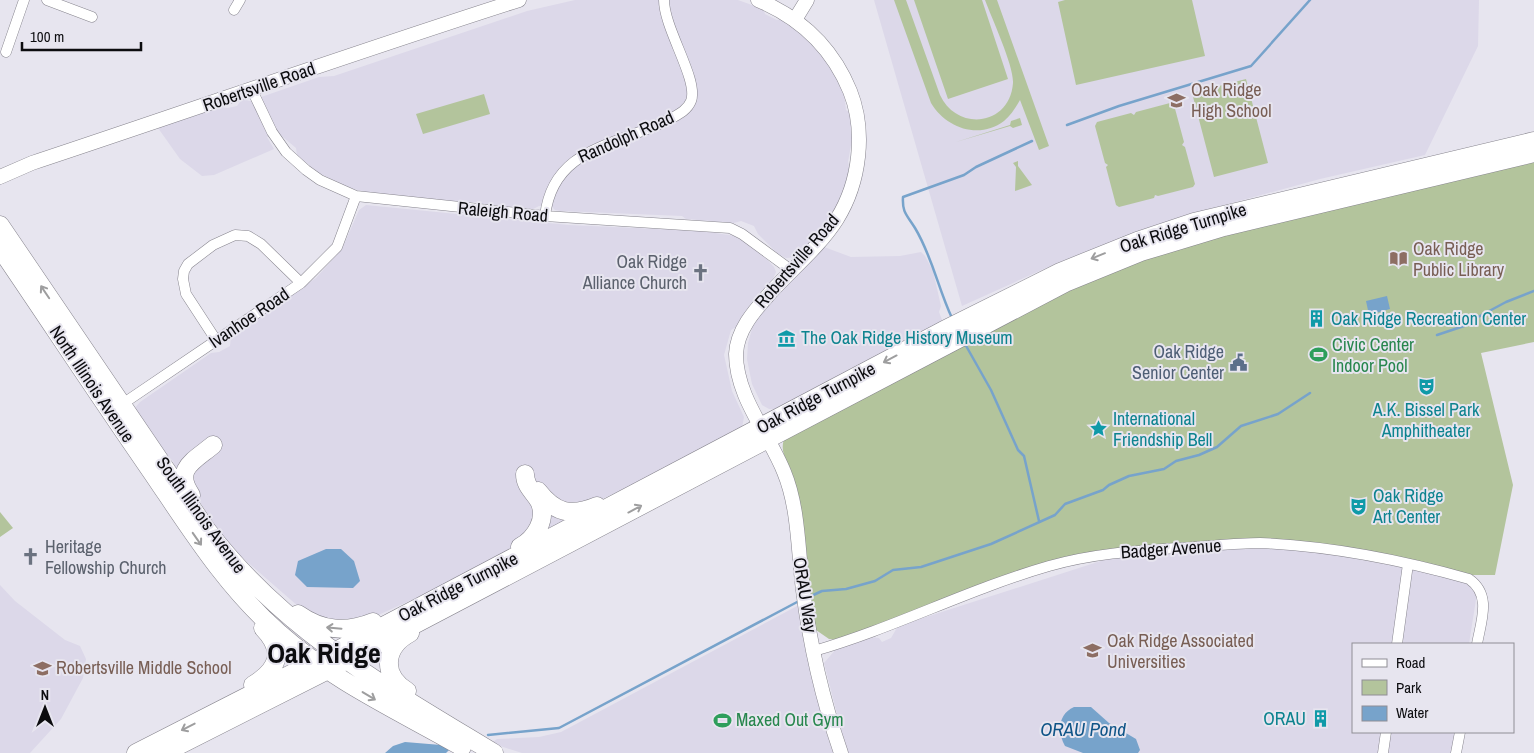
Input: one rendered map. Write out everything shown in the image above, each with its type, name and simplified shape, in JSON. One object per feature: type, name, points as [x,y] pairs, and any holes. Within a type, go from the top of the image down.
[{"type":"highway","points":[[1448,161],[1474,148],[1534,134]]},
{"type":"highway","name":"Oak Ridge Turnpike","points":[[339,656],[455,602],[1036,283],[1105,253],[1194,222],[1534,141]]},
{"type":"highway","name":"Oak Ridge Turnpike","points":[[164,753],[339,656],[461,585],[678,472],[765,432],[1030,300],[1141,252],[1224,227],[1534,153]]},
{"type":"highway","name":"South Illinois Avenue","points":[[0,225],[116,408],[159,459],[225,554],[241,584],[339,656],[494,753]]},
{"type":"highway","name":"North Illinois Avenue","points":[[0,248],[116,408],[214,563],[241,584],[279,634],[322,665]]},
{"type":"highway","points":[[159,459],[176,464],[213,445],[188,466],[183,474],[183,482],[208,521],[225,554]]},
{"type":"highway","points":[[208,716],[230,699],[268,675],[277,658],[274,640],[253,618],[241,584],[265,586],[305,619],[318,626],[333,630],[357,628],[461,585],[534,537],[540,521],[541,508],[525,482],[525,474],[549,505],[561,511],[575,512],[587,510],[636,487],[678,472]]},
{"type":"highway","points":[[447,724],[431,706],[399,686],[390,674],[389,664],[393,646],[399,639],[431,622],[455,602]]},
{"type":"highway","points":[[322,665],[380,702],[473,753]]},
{"type":"highway","name":"Oak Ridge Turnpike","points":[[136,753],[208,716],[322,665]]},
{"type":"highway","points":[[183,753],[324,682],[343,680]]},
{"type":"street","points":[[6,52],[24,0]]},
{"type":"street","points":[[47,0],[92,17]]},
{"type":"street","points":[[234,10],[240,0]]},
{"type":"street","name":"Robertsville Road","points":[[0,177],[32,163],[252,90],[500,3],[519,0]]},
{"type":"street","name":"Randolph Road","points":[[545,216],[547,198],[552,185],[572,161],[684,112],[691,101],[693,88],[665,18],[664,0]]},
{"type":"street","name":"Robertsville Road","points":[[758,0],[796,18],[827,49],[845,78],[856,111],[859,150],[855,176],[847,200],[838,218],[826,234],[752,313],[737,343],[740,382],[765,432]]},
{"type":"street","points":[[796,18],[807,0]]},
{"type":"street","name":"Raleigh Road","points":[[252,90],[272,132],[286,152],[320,180],[356,196],[545,216],[730,228],[742,234],[791,270]]},
{"type":"street","name":"Ivanhoe Road","points":[[116,408],[301,283],[337,247],[356,196]]},
{"type":"street","points":[[216,340],[186,294],[182,279],[188,264],[214,245],[235,236],[248,236],[261,244],[301,283]]},
{"type":"street","name":"ORAU Way","points":[[765,432],[788,485],[793,506],[804,597],[814,651],[841,753]]},
{"type":"street","name":"Badger Avenue","points":[[814,651],[1007,580],[1093,556],[1126,551],[1257,543],[1300,546],[1408,564],[1469,579],[1478,586],[1482,594],[1483,609],[1477,643]]},
{"type":"street","points":[[1397,643],[1408,564]]},
{"type":"street","points":[[1383,753],[1386,733]]},
{"type":"street","points":[[1456,753],[1460,733]]},
{"type":"shaded area","points":[[575,0],[738,0],[763,9],[765,14],[777,20],[792,22],[831,64],[844,93],[846,110],[850,113],[853,134],[848,162],[850,172],[824,247],[851,257],[900,256],[921,252],[933,271],[941,306],[939,312],[944,325],[777,409],[769,409],[762,405],[752,384],[747,359],[748,343],[755,318],[805,265],[796,257],[786,258],[778,254],[758,234],[754,226],[741,221],[734,223],[686,219],[682,216],[561,211],[555,210],[552,207],[539,206],[533,209],[365,192],[347,187],[319,173],[297,155],[296,148],[278,133],[267,137],[274,149],[214,175],[202,176],[180,159],[158,128],[221,107],[237,106],[242,99],[250,101],[319,77],[334,76],[527,11]]},
{"type":"shaded area","name":"Oak Ridge High School","points":[[874,0],[1479,0],[1478,46],[1425,155],[1320,179],[1199,212],[1134,233],[1057,263],[962,306]]},
{"type":"shaded area","points":[[366,205],[569,225],[701,231],[736,236],[756,248],[774,267],[776,272],[772,281],[755,297],[736,327],[731,330],[724,355],[732,391],[744,417],[742,428],[674,467],[588,505],[574,516],[429,592],[365,621],[336,625],[299,607],[228,545],[175,468],[173,461],[166,455],[134,409],[140,402],[211,353],[219,352],[230,346],[231,336],[316,278],[342,249],[359,210]]},
{"type":"shaded area","name":"Oak Ridge Associated Universities","points":[[1251,548],[1302,549],[1395,566],[1457,579],[1469,584],[1477,593],[1469,643],[1352,643],[1352,733],[1455,733],[1452,753],[847,753],[824,663],[836,649],[869,637],[879,638],[882,642],[891,638],[898,626],[1110,558]]},
{"type":"shaded area","name":"Robertsville Middle School","points":[[0,585],[15,601],[65,640],[80,646],[86,659],[83,678],[61,719],[30,753],[0,753]]},
{"type":"shaded area","points":[[799,605],[802,633],[824,716],[822,718],[833,753],[522,753],[491,743],[497,739],[539,737],[561,732]]},
{"type":"green space","points":[[894,0],[906,0],[940,95],[948,107],[958,115],[970,119],[982,119],[993,115],[1003,108],[1010,97],[1013,83],[1006,54],[985,0],[997,0],[1049,146],[1039,150],[1020,100],[1004,121],[984,130],[974,130],[954,125],[937,112],[931,103]]},
{"type":"green space","points":[[914,0],[982,0],[1008,79],[948,99]]},
{"type":"green space","points":[[1065,0],[1192,0],[1205,56],[1076,85],[1058,2]]},
{"type":"green space","points":[[1246,79],[1268,163],[1214,177],[1192,93]]},
{"type":"green space","points":[[484,94],[490,114],[423,134],[416,114]]},
{"type":"green space","points":[[1170,103],[1174,105],[1184,142],[1182,145],[1185,147],[1195,184],[1193,187],[1158,196],[1155,195],[1154,198],[1119,207],[1116,205],[1106,167],[1108,165],[1105,163],[1095,126],[1097,122],[1131,113],[1134,115],[1136,112]]},
{"type":"green space","points":[[1020,118],[1022,125],[1013,128],[1010,126],[956,142],[1010,125],[1011,121]]},
{"type":"green space","points":[[1534,158],[1534,342],[1481,353],[1513,485],[1495,575],[1469,575],[1300,542],[1105,551],[839,640],[829,639],[816,630],[802,516],[792,472],[783,451],[787,433],[1069,285],[1141,256]]},
{"type":"green space","points":[[1018,161],[1018,166],[1032,185],[1015,191],[1016,167],[1013,163]]},
{"type":"green space","points":[[0,512],[13,528],[0,537]]},
{"type":"water","points":[[1387,296],[1390,309],[1369,315],[1366,301]]},
{"type":"water","points":[[326,549],[341,549],[354,561],[360,581],[353,588],[307,587],[295,575],[298,561]]},
{"type":"water","name":"ORAU Pond","points":[[1074,707],[1091,707],[1109,723],[1136,739],[1140,750],[1138,753],[1083,753],[1065,746],[1062,741],[1060,724],[1065,714]]},
{"type":"water","points":[[405,742],[441,745],[449,750],[446,753],[385,753],[393,746]]},
{"type":"waterway","points":[[1067,125],[1119,106],[1251,66],[1310,0]]},
{"type":"waterway","points":[[952,318],[926,250],[904,210],[903,197],[964,175],[976,167],[1032,141]]},
{"type":"waterway","points":[[1437,335],[1473,323],[1478,317],[1506,302],[1534,291]]},
{"type":"waterway","points":[[965,344],[991,390],[1018,450],[1024,456],[1039,521]]},
{"type":"waterway","points":[[809,597],[822,591],[846,589],[875,581],[893,570],[921,567],[991,544],[1055,515],[1065,504],[1103,490],[1109,485],[1129,476],[1164,469],[1176,461],[1199,455],[1217,447],[1241,426],[1278,414],[1310,393]]},
{"type":"waterway","points":[[488,735],[559,728],[799,601]]},
{"type":"place","name":"Oak Ridge High School","points":[[1177,100]]},
{"type":"place","name":"Oak Ridge Public Library","points":[[1399,259]]},
{"type":"place","name":"Oak Ridge Alliance Church","points":[[701,272]]},
{"type":"place","name":"Oak Ridge Recreation Center","points":[[1317,319]]},
{"type":"place","name":"The Oak Ridge History Museum","points":[[787,338]]},
{"type":"place","name":"Civic Center Indoor Pool","points":[[1318,355]]},
{"type":"place","name":"Oak Ridge Senior Center","points":[[1238,362]]},
{"type":"place","name":"A.K. Bissel Park Amphitheater","points":[[1426,387]]},
{"type":"place","name":"International Friendship Bell","points":[[1099,429]]},
{"type":"place","name":"Oak Ridge Art Center","points":[[1359,506]]},
{"type":"place","name":"Heritage Fellowship Church","points":[[31,557]]},
{"type":"place","name":"Oak Ridge Associated Universities","points":[[1093,651]]},
{"type":"place","name":"Robertsville Middle School","points":[[42,668]]},
{"type":"place","name":"ORAU","points":[[1320,719]]},
{"type":"place","name":"Maxed Out Gym","points":[[722,720]]},
{"type":"district","name":"Oak Ridge","points":[[324,653]]}]
